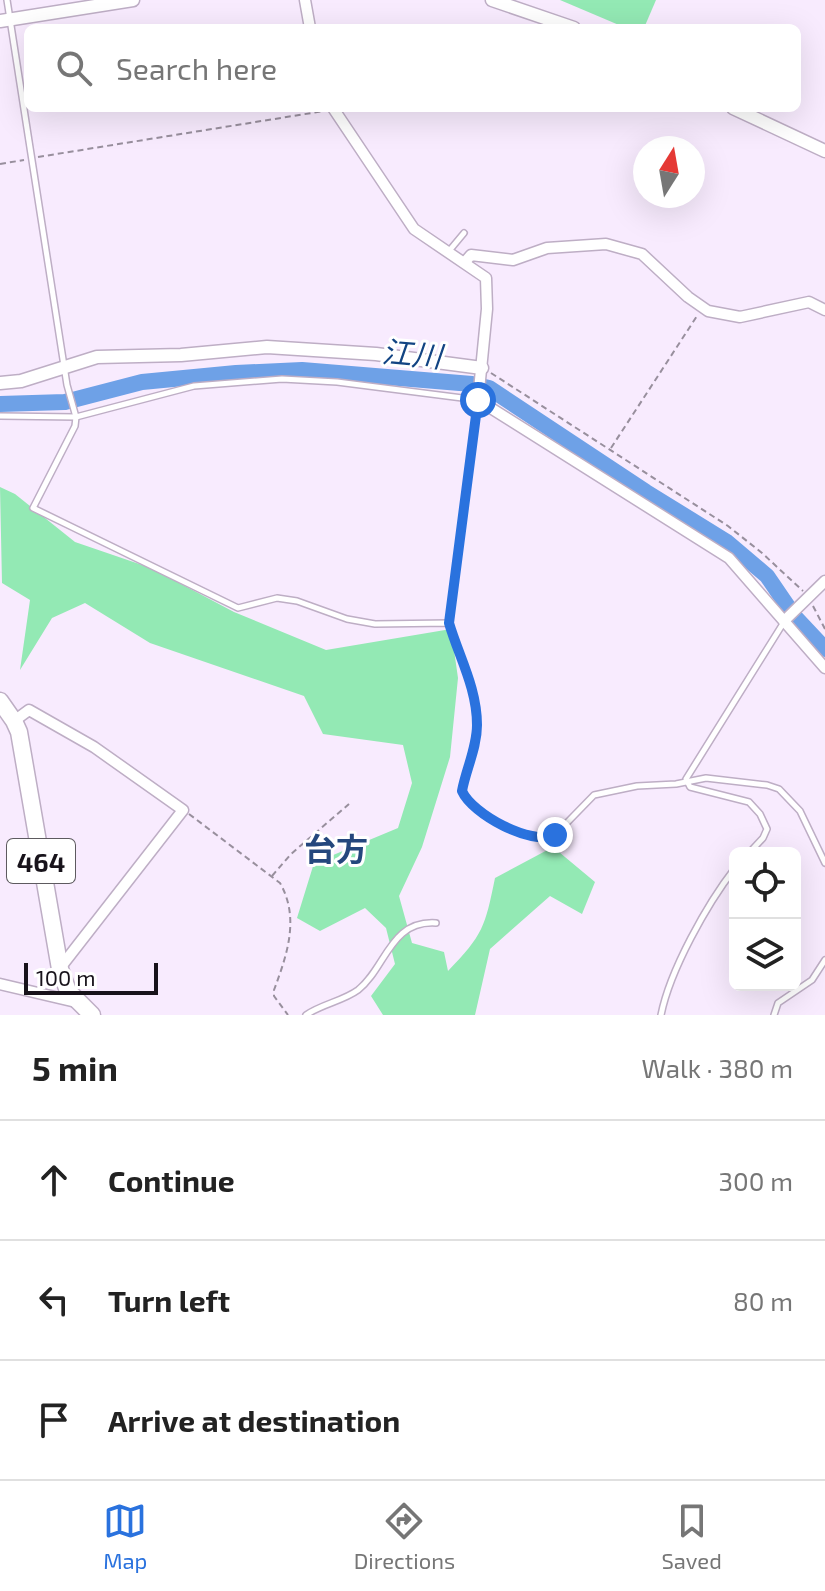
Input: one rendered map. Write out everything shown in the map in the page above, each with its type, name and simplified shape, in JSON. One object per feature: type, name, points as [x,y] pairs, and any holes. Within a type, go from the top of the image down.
[{"type":"highway","name":"464","points":[[0,701],[14,721],[23,749],[60,969],[68,991],[92,1015]]},
{"type":"street","points":[[5,20],[133,0]]},
{"type":"street","points":[[305,0],[309,24]]},
{"type":"street","points":[[492,0],[562,24]]},
{"type":"street","points":[[335,112],[406,220],[427,240],[482,274],[487,285],[478,398],[729,558],[825,668]]},
{"type":"street","points":[[742,112],[825,151]]},
{"type":"street","points":[[465,262],[471,255],[513,260],[547,248],[606,244],[642,254],[702,308],[740,317],[820,302],[825,310]]},
{"type":"street","points":[[0,383],[21,381],[97,357],[158,356],[267,347],[376,354],[482,371]]},
{"type":"street","points":[[784,621],[825,581]]},
{"type":"street","points":[[14,721],[29,710],[94,747],[183,810],[60,969]]},
{"type":"street","points":[[0,984],[78,1003]]},
{"type":"lane","points":[[7,0],[5,20],[32,158],[67,385],[76,414],[75,426],[33,508],[238,608],[277,598],[375,624],[449,623]]},
{"type":"lane","points":[[449,252],[464,233]]},
{"type":"lane","points":[[0,416],[76,414],[194,386],[282,379],[478,398],[449,623],[463,656],[477,724],[473,753],[462,791],[466,801],[490,819],[516,831],[549,838],[594,795],[637,786],[706,778],[767,785],[779,789],[800,811],[825,863]]},
{"type":"lane","points":[[685,782],[784,621]]},
{"type":"lane","points":[[685,782],[690,787],[749,802],[760,814],[767,829],[755,847]]},
{"type":"lane","points":[[661,1015],[670,987],[706,910],[729,876]]},
{"type":"lane","points":[[306,1015],[330,1001],[355,993],[366,983],[389,946],[404,933],[425,922],[436,923]]},
{"type":"lane","points":[[774,1015],[778,1003],[812,980],[825,960]]},
{"type":"path","points":[[0,164],[315,112]]},
{"type":"path","points":[[610,449],[702,308]]},
{"type":"path","points":[[482,371],[728,526],[809,597],[825,629]]},
{"type":"path","points":[[272,877],[291,854],[349,804]]},
{"type":"path","points":[[183,810],[280,883],[287,895],[291,925],[287,954],[274,996],[288,1015]]},
{"type":"green space","points":[[560,0],[656,0],[646,24],[617,24]]},
{"type":"green space","points":[[0,487],[15,494],[75,542],[151,568],[234,612],[326,650],[451,629],[458,678],[450,757],[422,847],[399,896],[412,943],[444,952],[448,971],[476,939],[495,878],[553,847],[595,882],[582,914],[550,896],[490,949],[475,1015],[383,1015],[371,996],[395,964],[386,928],[365,908],[320,931],[297,918],[314,863],[398,828],[412,783],[403,745],[323,734],[304,696],[150,643],[85,603],[52,618],[20,670],[30,600],[2,583]]},
{"type":"waterway","name":"江川","points":[[0,404],[65,402],[142,382],[302,370],[489,388],[727,542],[767,576],[795,617],[825,649]]},
{"type":"district","name":"台方","points":[[336,848]]},
{"type":"route","points":[[478,400],[449,623],[463,656],[477,724],[473,753],[462,791],[466,801],[490,819],[539,838],[555,835]]}]
